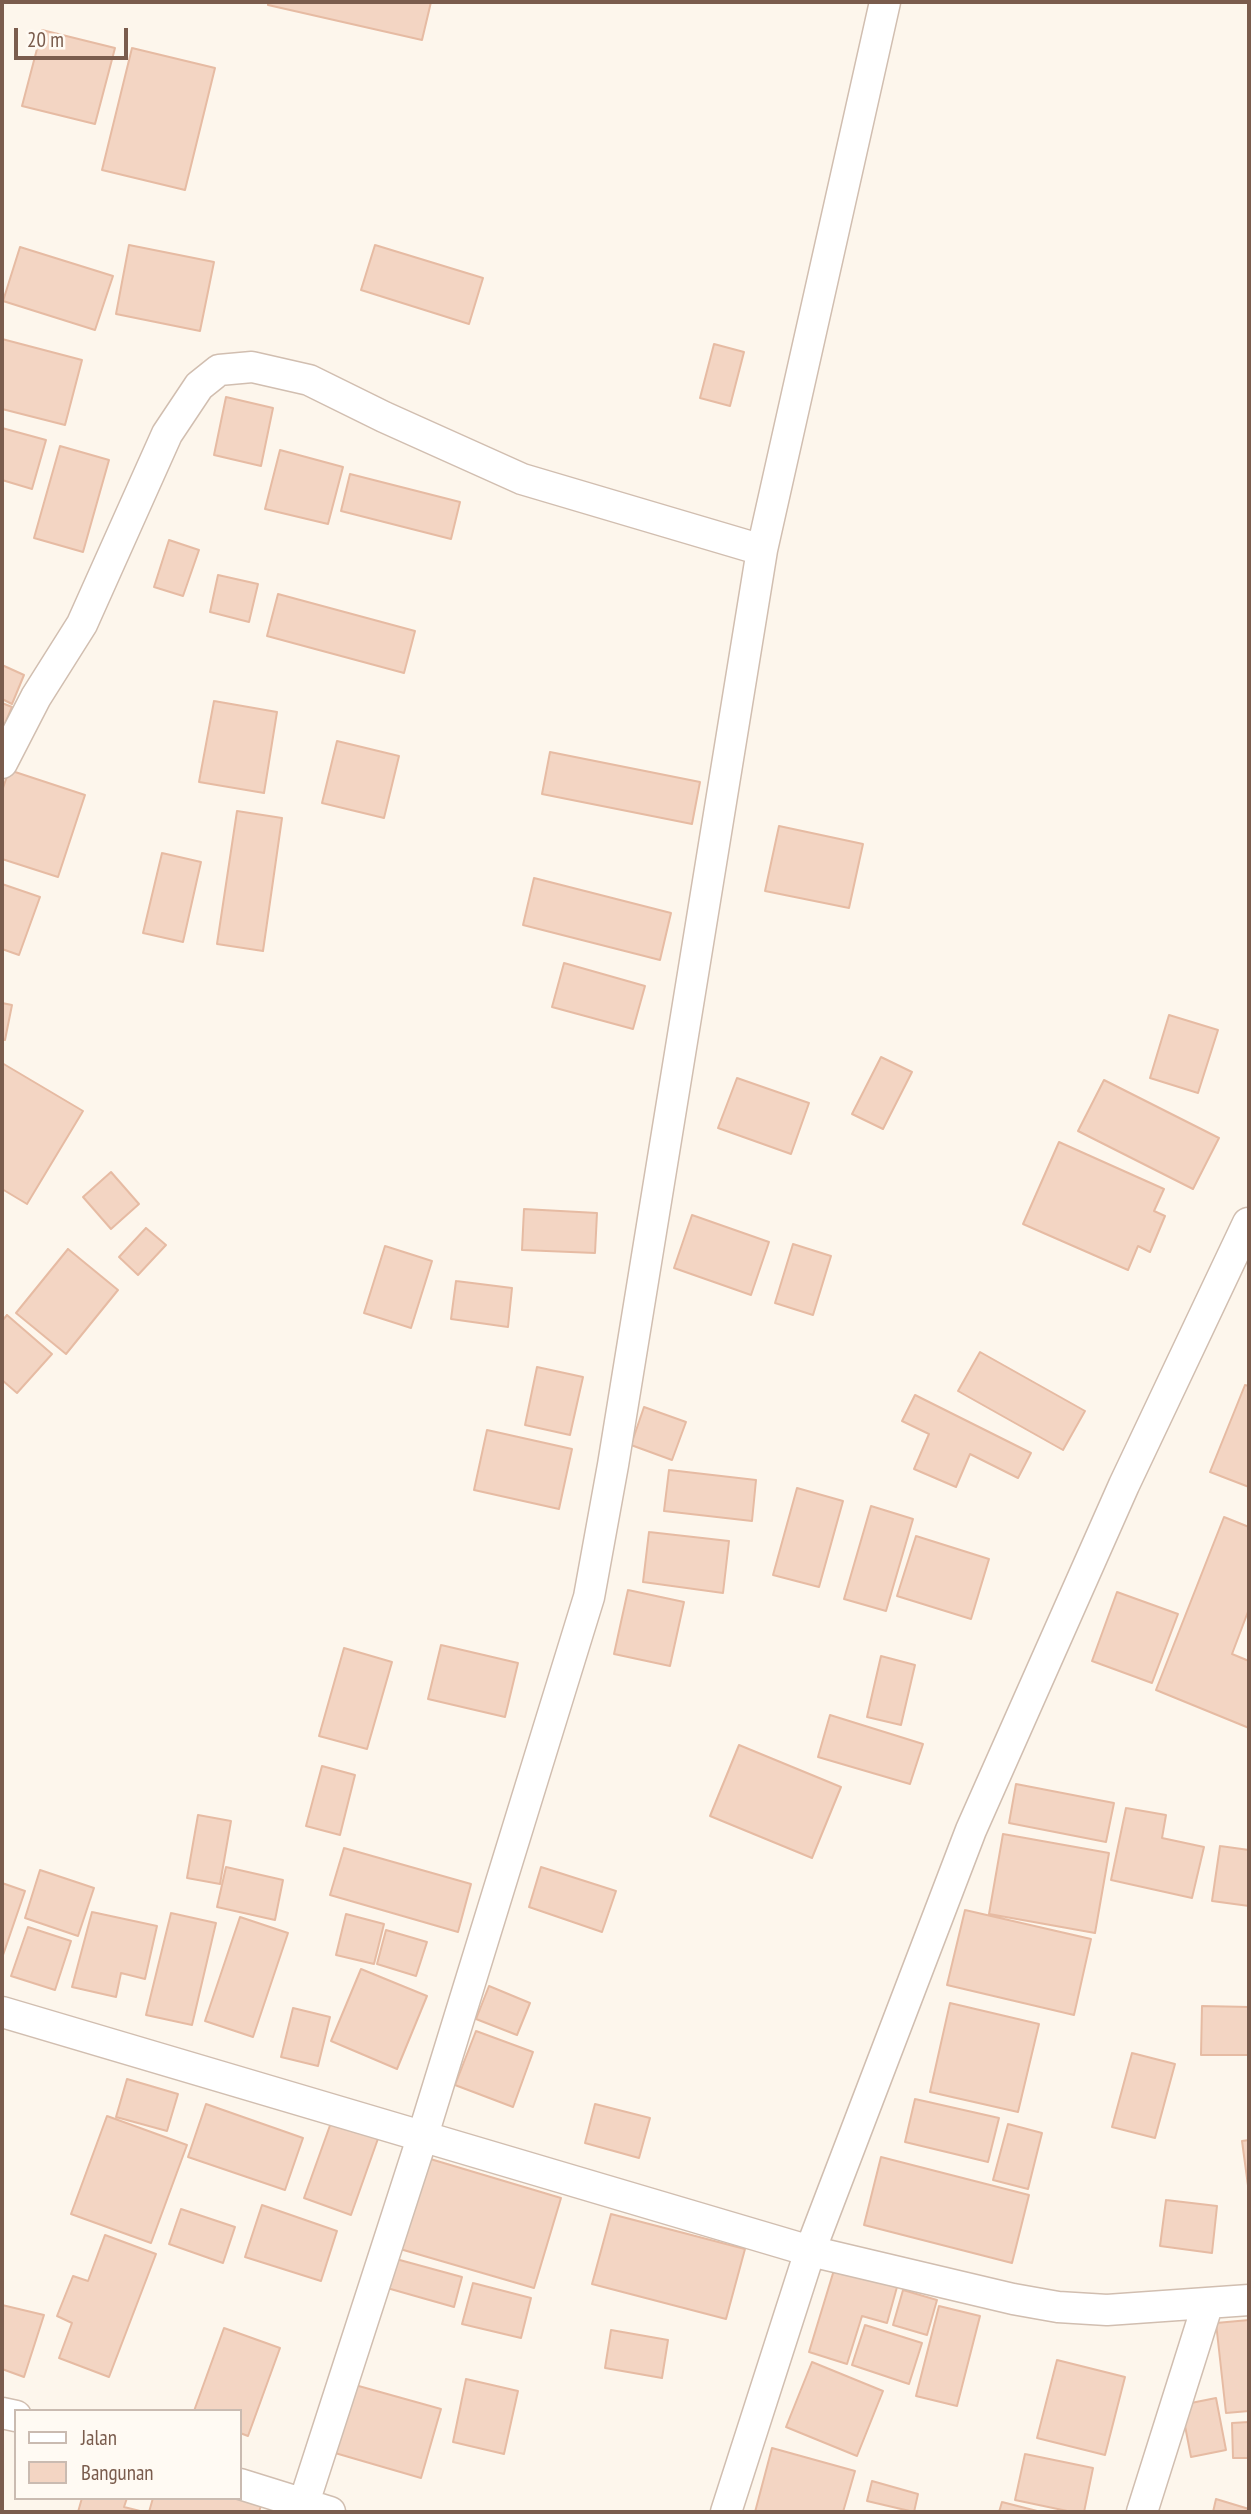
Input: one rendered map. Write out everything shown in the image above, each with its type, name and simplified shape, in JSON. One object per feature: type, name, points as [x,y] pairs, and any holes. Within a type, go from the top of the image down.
[{"type":"street","points":[[242,2485],[312,2510],[423,2135],[589,1597],[762,550],[885,2]]},
{"type":"street","points":[[2,763],[36,697],[82,624],[167,434],[199,386],[219,370],[253,366],[309,380],[522,479],[762,550]]},
{"type":"street","points":[[726,2512],[810,2251],[971,1830],[1124,1485],[1248,1223]]},
{"type":"street","points":[[2,2012],[810,2251],[1013,2299],[1107,2310],[1249,2300]]},
{"type":"street","points":[[1142,2512],[1208,2303]]},
{"type":"building","points":[[268,2],[431,2],[422,40],[268,5]]},
{"type":"building","points":[[42,30],[115,48],[95,124],[22,106]]},
{"type":"building","points":[[132,48],[215,68],[185,190],[102,170]]},
{"type":"building","points":[[129,245],[214,262],[200,331],[116,314]]},
{"type":"building","points":[[375,245],[483,278],[469,324],[361,290]]},
{"type":"building","points":[[20,247],[113,276],[95,330],[3,301]]},
{"type":"building","points":[[2,339],[82,360],[65,425],[2,409]]},
{"type":"building","points":[[714,344],[744,352],[730,406],[700,398]]},
{"type":"building","points":[[226,397],[273,408],[261,466],[214,455]]},
{"type":"building","points":[[2,428],[46,440],[32,489],[2,480]]},
{"type":"building","points":[[60,446],[109,460],[83,552],[34,538]]},
{"type":"building","points":[[280,450],[343,467],[328,524],[265,509]]},
{"type":"building","points":[[350,474],[460,502],[451,539],[341,511]]},
{"type":"building","points":[[169,540],[199,550],[183,596],[154,587]]},
{"type":"building","points":[[218,575],[258,584],[249,622],[210,612]]},
{"type":"building","points":[[278,594],[415,631],[404,673],[267,636]]},
{"type":"building","points":[[2,665],[24,675],[12,704],[2,699]]},
{"type":"building","points":[[214,701],[277,712],[264,793],[199,782]]},
{"type":"building","points":[[2,703],[12,707],[2,731]]},
{"type":"building","points":[[337,741],[399,756],[384,818],[322,803]]},
{"type":"building","points":[[550,752],[700,782],[692,824],[542,794]]},
{"type":"building","points":[[9,770],[85,795],[58,877],[2,859],[2,791]]},
{"type":"building","points":[[237,811],[282,818],[263,951],[217,944]]},
{"type":"building","points":[[779,826],[863,844],[849,908],[765,891]]},
{"type":"building","points":[[162,853],[201,862],[183,942],[143,933]]},
{"type":"building","points":[[534,878],[671,913],[660,960],[523,925]]},
{"type":"building","points":[[2,884],[40,897],[19,955],[2,949]]},
{"type":"building","points":[[564,963],[645,986],[633,1029],[552,1007]]},
{"type":"building","points":[[2,1003],[12,1005],[5,1040],[2,1039]]},
{"type":"building","points":[[1169,1015],[1218,1030],[1198,1093],[1150,1078]]},
{"type":"building","points":[[881,1057],[912,1072],[883,1129],[852,1114]]},
{"type":"building","points":[[2,1063],[83,1111],[27,1204],[2,1189]]},
{"type":"building","points":[[737,1078],[809,1103],[791,1154],[718,1128]]},
{"type":"building","points":[[1104,1080],[1219,1138],[1193,1189],[1078,1131]]},
{"type":"building","points":[[1059,1142],[1164,1189],[1154,1211],[1165,1216],[1150,1252],[1138,1246],[1128,1270],[1023,1224]]},
{"type":"building","points":[[111,1172],[139,1204],[111,1229],[83,1197]]},
{"type":"building","points":[[524,1209],[597,1213],[595,1253],[522,1250]]},
{"type":"building","points":[[692,1215],[769,1242],[751,1295],[674,1268]]},
{"type":"building","points":[[146,1228],[166,1245],[138,1275],[119,1257]]},
{"type":"building","points":[[793,1244],[831,1256],[813,1315],[775,1303]]},
{"type":"building","points":[[385,1246],[432,1261],[411,1328],[364,1313]]},
{"type":"building","points":[[68,1249],[118,1290],[66,1354],[16,1313]]},
{"type":"building","points":[[456,1281],[512,1288],[508,1327],[451,1319]]},
{"type":"building","points":[[7,1315],[52,1354],[17,1393],[2,1380],[2,1321]]},
{"type":"building","points":[[980,1352],[1085,1411],[1063,1450],[958,1391]]},
{"type":"building","points":[[537,1367],[583,1377],[570,1435],[525,1425]]},
{"type":"building","points":[[1245,1385],[1249,1386],[1249,1487],[1210,1472]]},
{"type":"building","points":[[915,1395],[1031,1453],[1018,1478],[970,1454],[956,1487],[914,1469],[929,1434],[902,1421]]},
{"type":"building","points":[[644,1407],[686,1422],[672,1460],[631,1445]]},
{"type":"building","points":[[487,1430],[572,1449],[559,1509],[474,1490]]},
{"type":"building","points":[[669,1470],[756,1480],[752,1521],[664,1511]]},
{"type":"building","points":[[797,1488],[843,1501],[819,1587],[773,1575]]},
{"type":"building","points":[[871,1506],[913,1519],[886,1611],[844,1599]]},
{"type":"building","points":[[1224,1517],[1249,1527],[1249,1609],[1232,1654],[1249,1661],[1249,1728],[1156,1690]]},
{"type":"building","points":[[649,1532],[729,1541],[723,1593],[643,1582]]},
{"type":"building","points":[[916,1536],[989,1559],[971,1619],[897,1596]]},
{"type":"building","points":[[628,1590],[684,1602],[670,1666],[614,1654]]},
{"type":"building","points":[[1117,1592],[1178,1614],[1152,1683],[1092,1661]]},
{"type":"building","points":[[441,1645],[518,1663],[505,1717],[428,1699]]},
{"type":"building","points":[[344,1648],[392,1662],[367,1749],[319,1736]]},
{"type":"building","points":[[881,1656],[915,1665],[901,1725],[867,1717]]},
{"type":"building","points":[[830,1715],[923,1744],[910,1784],[818,1757]]},
{"type":"building","points":[[739,1745],[841,1787],[812,1858],[710,1816]]},
{"type":"building","points":[[322,1766],[355,1775],[340,1835],[306,1826]]},
{"type":"building","points":[[1016,1784],[1114,1803],[1106,1842],[1009,1823]]},
{"type":"building","points":[[1126,1808],[1166,1815],[1162,1838],[1204,1847],[1192,1898],[1111,1880]]},
{"type":"building","points":[[198,1815],[231,1821],[220,1884],[187,1878]]},
{"type":"building","points":[[1003,1834],[1109,1853],[1095,1933],[989,1914]]},
{"type":"building","points":[[1220,1846],[1249,1850],[1249,1906],[1212,1901]]},
{"type":"building","points":[[344,1848],[471,1884],[458,1932],[330,1895]]},
{"type":"building","points":[[226,1867],[283,1880],[275,1920],[217,1907]]},
{"type":"building","points":[[541,1867],[616,1891],[602,1932],[529,1907]]},
{"type":"building","points":[[40,1870],[94,1888],[78,1936],[25,1918]]},
{"type":"building","points":[[2,1883],[25,1891],[2,1958]]},
{"type":"building","points":[[965,1910],[1091,1939],[1074,2015],[947,1985]]},
{"type":"building","points":[[92,1912],[157,1926],[145,1979],[121,1973],[116,1997],[72,1987]]},
{"type":"building","points":[[171,1913],[216,1923],[192,2025],[146,2015]]},
{"type":"building","points":[[346,1914],[384,1924],[374,1964],[336,1955]]},
{"type":"building","points":[[240,1917],[288,1933],[253,2037],[205,2021]]},
{"type":"building","points":[[28,1927],[71,1941],[55,1990],[11,1976]]},
{"type":"building","points":[[386,1930],[427,1942],[416,1976],[377,1964]]},
{"type":"building","points":[[361,1969],[427,1996],[397,2069],[331,2041]]},
{"type":"building","points":[[489,1986],[530,2003],[517,2035],[476,2019]]},
{"type":"building","points":[[950,2003],[1039,2024],[1018,2112],[930,2092]]},
{"type":"building","points":[[1202,2006],[1249,2007],[1249,2055],[1201,2055]]},
{"type":"building","points":[[293,2008],[330,2017],[318,2066],[281,2057]]},
{"type":"building","points":[[476,2031],[533,2052],[513,2107],[455,2085]]},
{"type":"building","points":[[1132,2053],[1175,2064],[1155,2138],[1112,2127]]},
{"type":"building","points":[[127,2079],[178,2094],[167,2131],[116,2117]]},
{"type":"building","points":[[915,2099],[999,2118],[988,2162],[905,2142]]},
{"type":"building","points":[[206,2104],[303,2138],[285,2190],[188,2157]]},
{"type":"building","points":[[595,2104],[650,2118],[639,2158],[585,2143]]},
{"type":"building","points":[[107,2116],[187,2145],[151,2243],[71,2214]]},
{"type":"building","points":[[333,2117],[380,2133],[351,2215],[304,2198]]},
{"type":"building","points":[[1008,2124],[1042,2133],[1028,2189],[993,2180]]},
{"type":"building","points":[[1249,2140],[1249,2193],[1242,2141]]},
{"type":"building","points":[[881,2157],[1029,2195],[1012,2263],[864,2225]]},
{"type":"building","points":[[427,2158],[561,2198],[534,2288],[400,2249]]},
{"type":"building","points":[[1166,2200],[1217,2206],[1212,2253],[1160,2246]]},
{"type":"building","points":[[262,2205],[337,2231],[321,2281],[245,2257]]},
{"type":"building","points":[[181,2209],[235,2227],[223,2263],[169,2244]]},
{"type":"building","points":[[611,2214],[745,2249],[726,2319],[592,2284]]},
{"type":"building","points":[[105,2235],[156,2254],[109,2377],[59,2358],[72,2323],[57,2316],[73,2276],[88,2281]]},
{"type":"building","points":[[396,2259],[462,2277],[454,2307],[387,2288]]},
{"type":"building","points":[[834,2270],[897,2287],[887,2323],[862,2316],[847,2364],[809,2352]]},
{"type":"building","points":[[473,2283],[531,2298],[521,2338],[462,2324]]},
{"type":"building","points":[[903,2290],[937,2300],[927,2335],[893,2325]]},
{"type":"building","points":[[2,2305],[44,2315],[24,2377],[2,2369]]},
{"type":"building","points":[[939,2306],[980,2316],[957,2406],[916,2396]]},
{"type":"building","points":[[1249,2320],[1249,2411],[1226,2413],[1216,2323]]},
{"type":"building","points":[[865,2325],[922,2343],[909,2384],[852,2365]]},
{"type":"building","points":[[224,2328],[280,2348],[248,2436],[242,2434],[242,2409],[195,2409]]},
{"type":"building","points":[[611,2330],[668,2340],[662,2378],[605,2368]]},
{"type":"building","points":[[1057,2360],[1125,2377],[1105,2455],[1037,2438]]},
{"type":"building","points":[[812,2362],[883,2391],[857,2456],[786,2427]]},
{"type":"building","points":[[466,2379],[518,2391],[504,2454],[453,2442]]},
{"type":"building","points":[[355,2385],[441,2409],[421,2478],[335,2453]]},
{"type":"building","points":[[1216,2398],[1226,2450],[1191,2457],[1181,2405]]},
{"type":"building","points":[[1249,2422],[1249,2458],[1233,2458],[1232,2423]]},
{"type":"building","points":[[772,2448],[855,2471],[843,2512],[755,2512]]},
{"type":"building","points":[[1025,2454],[1093,2468],[1084,2512],[1015,2500]]},
{"type":"building","points":[[872,2481],[918,2494],[914,2512],[867,2501]]},
{"type":"building","points":[[263,2499],[259,2512],[149,2512],[152,2500]]},
{"type":"building","points":[[1216,2499],[1249,2509],[1249,2512],[1213,2512]]},
{"type":"building","points":[[81,2500],[126,2500],[124,2507],[144,2512],[78,2512]]},
{"type":"building","points":[[1002,2502],[1041,2512],[999,2512]]}]
